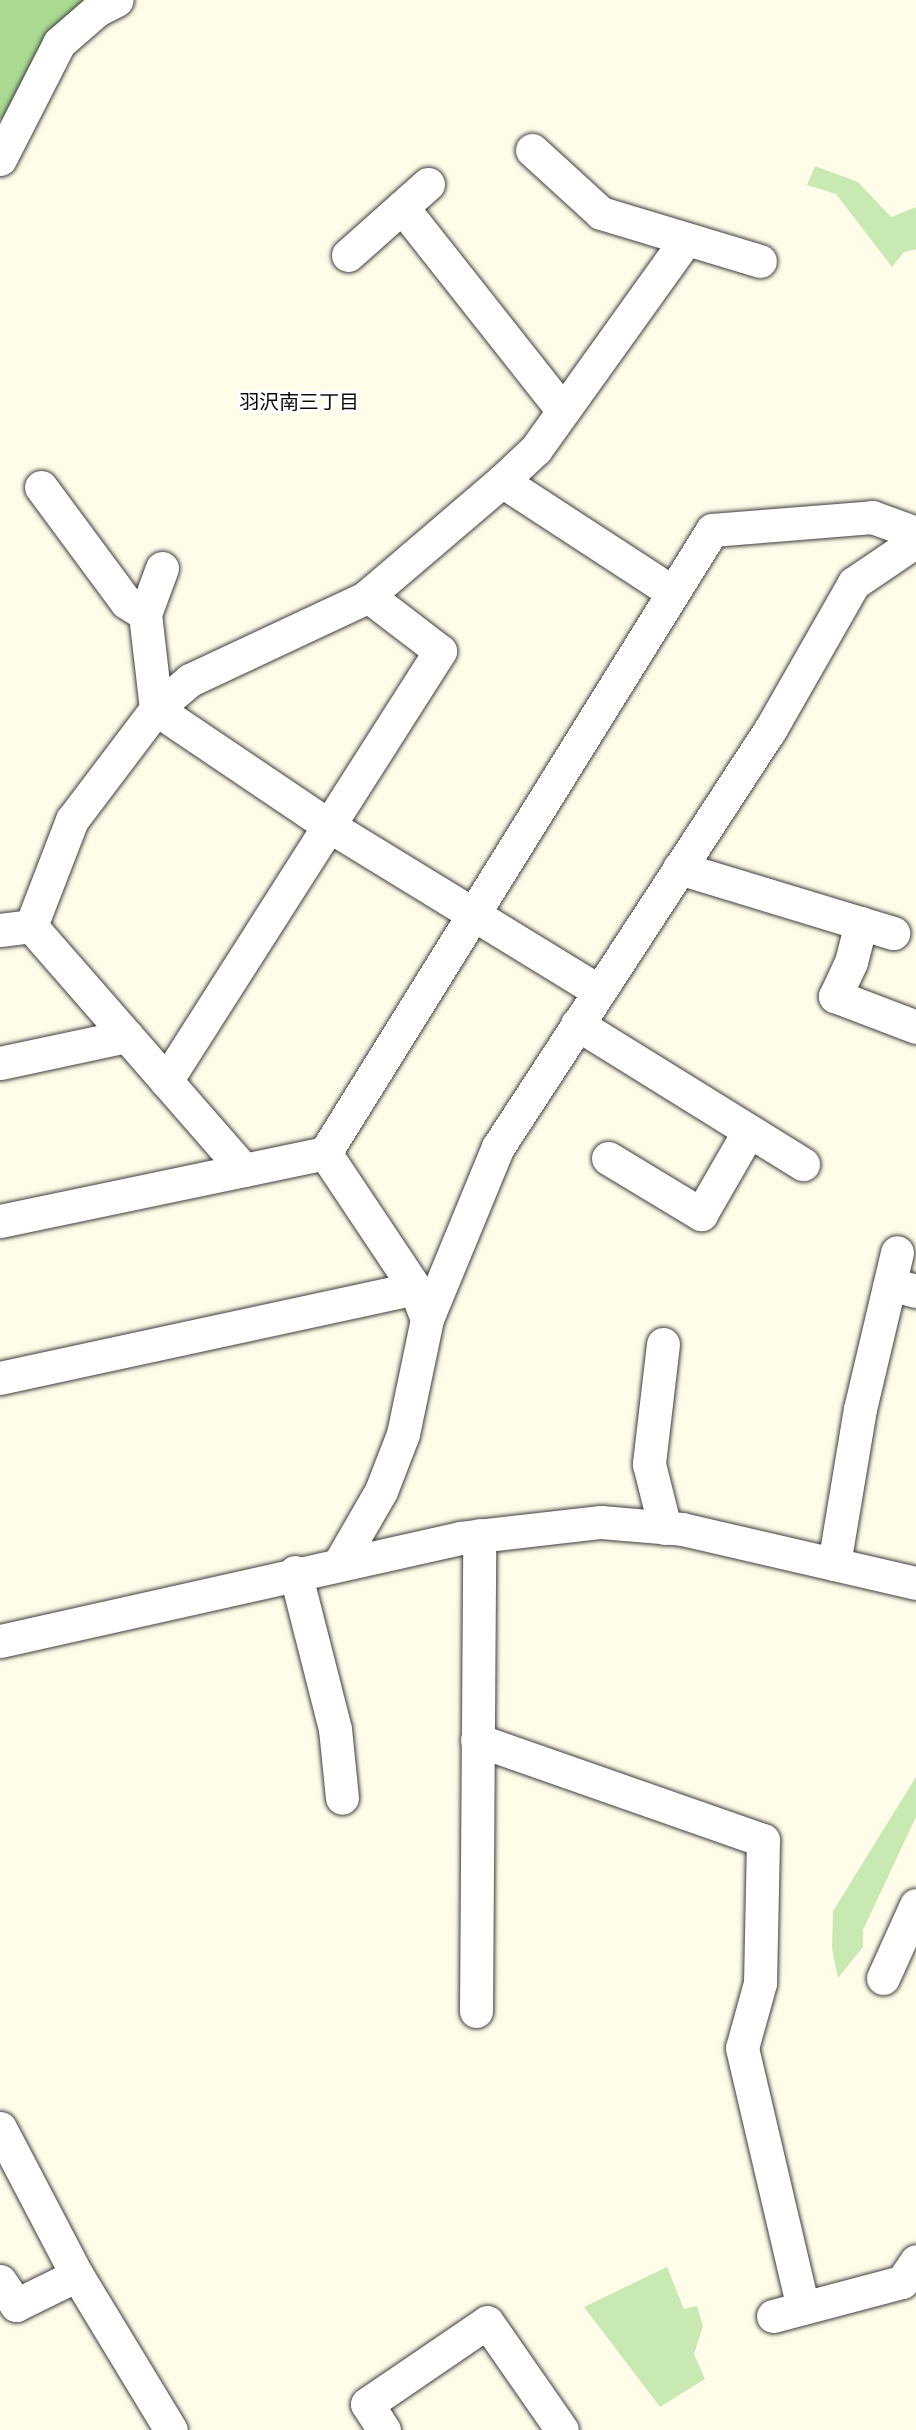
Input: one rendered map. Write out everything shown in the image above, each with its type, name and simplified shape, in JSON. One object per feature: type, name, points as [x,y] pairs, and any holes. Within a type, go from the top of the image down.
[{"type":"street","points":[[2,148],[60,43],[97,10],[117,0]]},
{"type":"street","points":[[532,150],[601,213],[685,242],[760,261]]},
{"type":"street","points":[[348,255],[428,184]]},
{"type":"street","points":[[402,207],[563,411]]},
{"type":"street","points":[[244,1170],[127,1036],[16,928],[72,820],[156,709],[190,680],[368,596],[502,481],[536,449],[685,242]]},
{"type":"street","points":[[502,481],[672,592]]},
{"type":"street","points":[[41,487],[126,602],[145,614]]},
{"type":"street","points":[[0,1221],[325,1153],[470,913],[712,530],[872,517],[916,533]]},
{"type":"street","points":[[340,1562],[381,1491],[403,1434],[427,1319],[498,1147],[770,730],[854,584],[916,541]]},
{"type":"street","points":[[162,568],[145,614],[156,709],[331,827],[599,991]]},
{"type":"street","points":[[166,1081],[331,827],[440,651],[368,596]]},
{"type":"street","points":[[679,868],[893,933]]},
{"type":"street","points":[[861,924],[851,962],[835,996],[916,1027]]},
{"type":"street","points":[[578,1024],[803,1164]]},
{"type":"street","points":[[0,1063],[127,1036]]},
{"type":"street","points":[[608,1158],[701,1214],[749,1131]]},
{"type":"street","points":[[325,1153],[415,1288],[427,1319]]},
{"type":"street","points":[[834,1564],[860,1409],[903,1288],[897,1252]]},
{"type":"street","points":[[0,1378],[415,1288]]},
{"type":"street","points":[[663,1344],[649,1464],[665,1528]]},
{"type":"street","points":[[0,1641],[340,1562],[479,1535],[601,1522],[665,1528],[916,1583]]},
{"type":"street","points":[[476,2011],[479,1535]]},
{"type":"street","points":[[295,1572],[334,1729],[342,1798]]},
{"type":"street","points":[[477,1740],[763,1840],[760,1983],[742,2048],[788,2312],[902,2282],[916,2260]]},
{"type":"street","points":[[898,1964],[916,1905]]},
{"type":"street","points":[[0,2128],[77,2275],[171,2430]]},
{"type":"street","points":[[0,2281],[16,2305],[77,2275]]},
{"type":"street","points":[[384,2430],[367,2404],[487,2322],[561,2430]]},
{"type":"green space","points":[[0,0],[90,0],[3,120],[0,118]]},
{"type":"green space","points":[[815,166],[858,182],[891,217],[916,207],[916,249],[904,252],[892,267],[836,194],[807,185]]},
{"type":"green space","points":[[916,1777],[916,1817],[863,1930],[863,1947],[838,1978],[832,1949],[833,1911]]},
{"type":"green space","points":[[667,2267],[684,2309],[697,2306],[703,2326],[694,2354],[705,2379],[660,2407],[584,2307]]},
{"type":"district","name":"羽沢南三丁目","points":[[299,402]]}]
